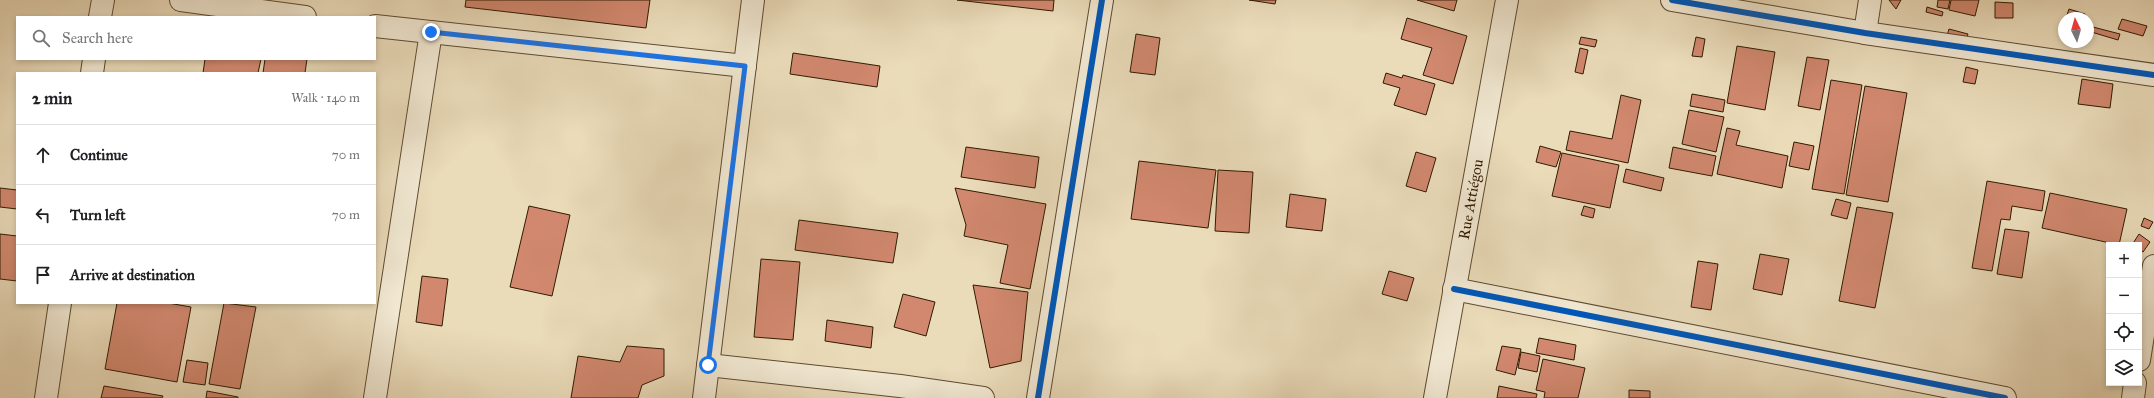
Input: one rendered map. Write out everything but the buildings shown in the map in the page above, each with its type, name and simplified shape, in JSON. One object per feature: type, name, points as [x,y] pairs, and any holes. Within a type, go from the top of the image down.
[{"type":"street","points":[[100,16],[103,0]]},
{"type":"street","points":[[181,0],[298,16]]},
{"type":"street","points":[[704,398],[753,0]]},
{"type":"street","points":[[1038,398],[1102,0]]},
{"type":"street","name":"Rue Attiégou","points":[[1435,398],[1506,0]]},
{"type":"street","points":[[1672,0],[1865,34],[2154,75]]},
{"type":"street","points":[[1865,34],[1870,0]]},
{"type":"street","points":[[376,26],[745,66]]},
{"type":"street","points":[[375,398],[431,32]]},
{"type":"street","points":[[92,72],[94,60]]},
{"type":"street","points":[[2141,350],[2154,266]]},
{"type":"street","points":[[1454,289],[2005,398]]},
{"type":"street","points":[[46,398],[60,304]]},
{"type":"street","points":[[708,365],[900,386],[983,398]]},
{"type":"street","points":[[2133,398],[2135,386]]},
{"type":"cycle path","points":[[1038,398],[1102,0]]},
{"type":"cycle path","points":[[1672,0],[1865,33],[2154,75]]},
{"type":"cycle path","points":[[1454,289],[2005,398]]},
{"type":"route","points":[[431,32],[745,66],[708,365]]}]
